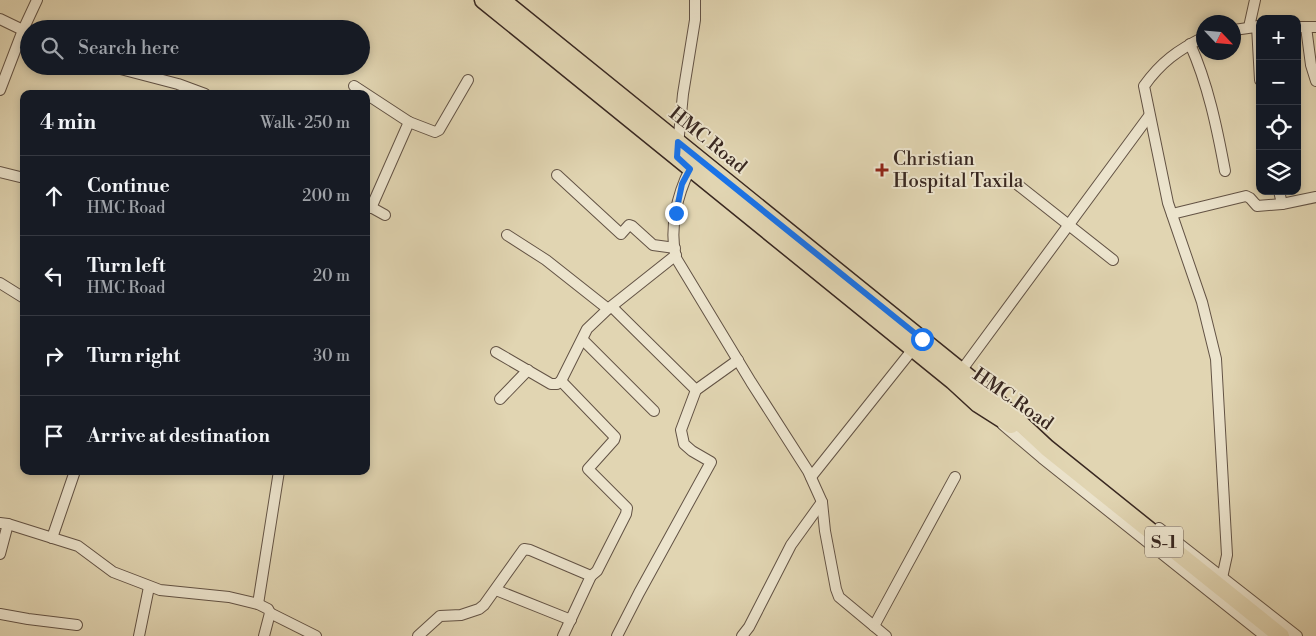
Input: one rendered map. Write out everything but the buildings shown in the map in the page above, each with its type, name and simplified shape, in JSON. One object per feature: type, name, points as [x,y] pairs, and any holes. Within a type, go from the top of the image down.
[{"type":"main road","name":"HMC Road","points":[[484,0],[961,371],[983,398]]},
{"type":"main road","name":"HMC Road","points":[[502,0],[678,150],[690,169],[913,349],[983,398],[1281,636]]},
{"type":"street","points":[[30,20],[37,0]]},
{"type":"street","points":[[678,150],[683,94],[695,20],[695,0]]},
{"type":"street","points":[[1255,0],[1258,60]]},
{"type":"street","points":[[0,19],[20,29]]},
{"type":"street","points":[[1241,29],[1255,27]]},
{"type":"street","points":[[1306,27],[1311,65],[1316,81]]},
{"type":"street","points":[[1196,41],[1182,48],[1154,72],[1144,86],[1166,194],[1202,302],[1216,359],[1227,556],[1222,578]]},
{"type":"street","points":[[1190,44],[1198,63],[1217,125],[1226,171]]},
{"type":"street","points":[[0,90],[20,45]]},
{"type":"street","points":[[144,75],[194,90]]},
{"type":"street","points":[[370,96],[409,122],[435,132],[439,130],[468,80]]},
{"type":"street","points":[[354,86],[360,90]]},
{"type":"street","points":[[961,371],[1149,116]]},
{"type":"street","points":[[370,204],[409,122]]},
{"type":"street","points":[[690,169],[682,184],[676,213],[675,251],[695,291],[811,478],[822,502],[825,531],[839,597],[886,636]]},
{"type":"street","points":[[0,172],[20,177]]},
{"type":"street","points":[[557,175],[621,234],[629,225],[653,245],[675,251]]},
{"type":"street","points":[[1018,185],[1113,260]]},
{"type":"street","points":[[1280,195],[1282,204]]},
{"type":"street","points":[[1172,214],[1246,196],[1257,206],[1282,204],[1316,197]]},
{"type":"street","points":[[370,207],[385,215]]},
{"type":"street","points":[[507,235],[546,260],[610,308],[696,390]]},
{"type":"street","points":[[496,352],[551,384],[557,384],[561,381],[587,329],[675,251]]},
{"type":"street","points":[[0,283],[20,296]]},
{"type":"street","points":[[583,340],[654,411]]},
{"type":"street","points":[[811,478],[913,349]]},
{"type":"street","points":[[617,636],[711,462],[692,451],[684,444],[682,438],[681,430],[696,390],[738,360]]},
{"type":"street","points":[[500,399],[528,370]]},
{"type":"street","points":[[561,381],[615,437],[588,469],[627,508],[626,514],[597,571],[592,576],[563,636]]},
{"type":"street","points":[[983,398],[1297,636]]},
{"type":"street","points":[[983,398],[1042,458],[1265,636]]},
{"type":"street","points":[[52,538],[74,475]]},
{"type":"street","points":[[258,604],[278,475]]},
{"type":"street","points":[[874,626],[955,477]]},
{"type":"street","points":[[742,636],[749,627],[791,545],[822,502]]},
{"type":"street","points":[[0,554],[4,523],[78,546],[114,572],[160,590],[230,597],[258,604],[268,609],[270,613],[316,636]]},
{"type":"street","points":[[418,636],[440,616],[461,615],[479,609],[496,590],[524,549],[592,576]]},
{"type":"street","points":[[139,636],[149,586]]},
{"type":"street","points":[[496,590],[571,620]]},
{"type":"street","points":[[264,636],[270,613]]},
{"type":"street","points":[[0,614],[77,625]]},
{"type":"place","name":"Christian Hospital Taxila","points":[[882,170]]},
{"type":"route","points":[[676,213],[682,184],[690,169],[677,157],[678,142],[922,339]]}]
